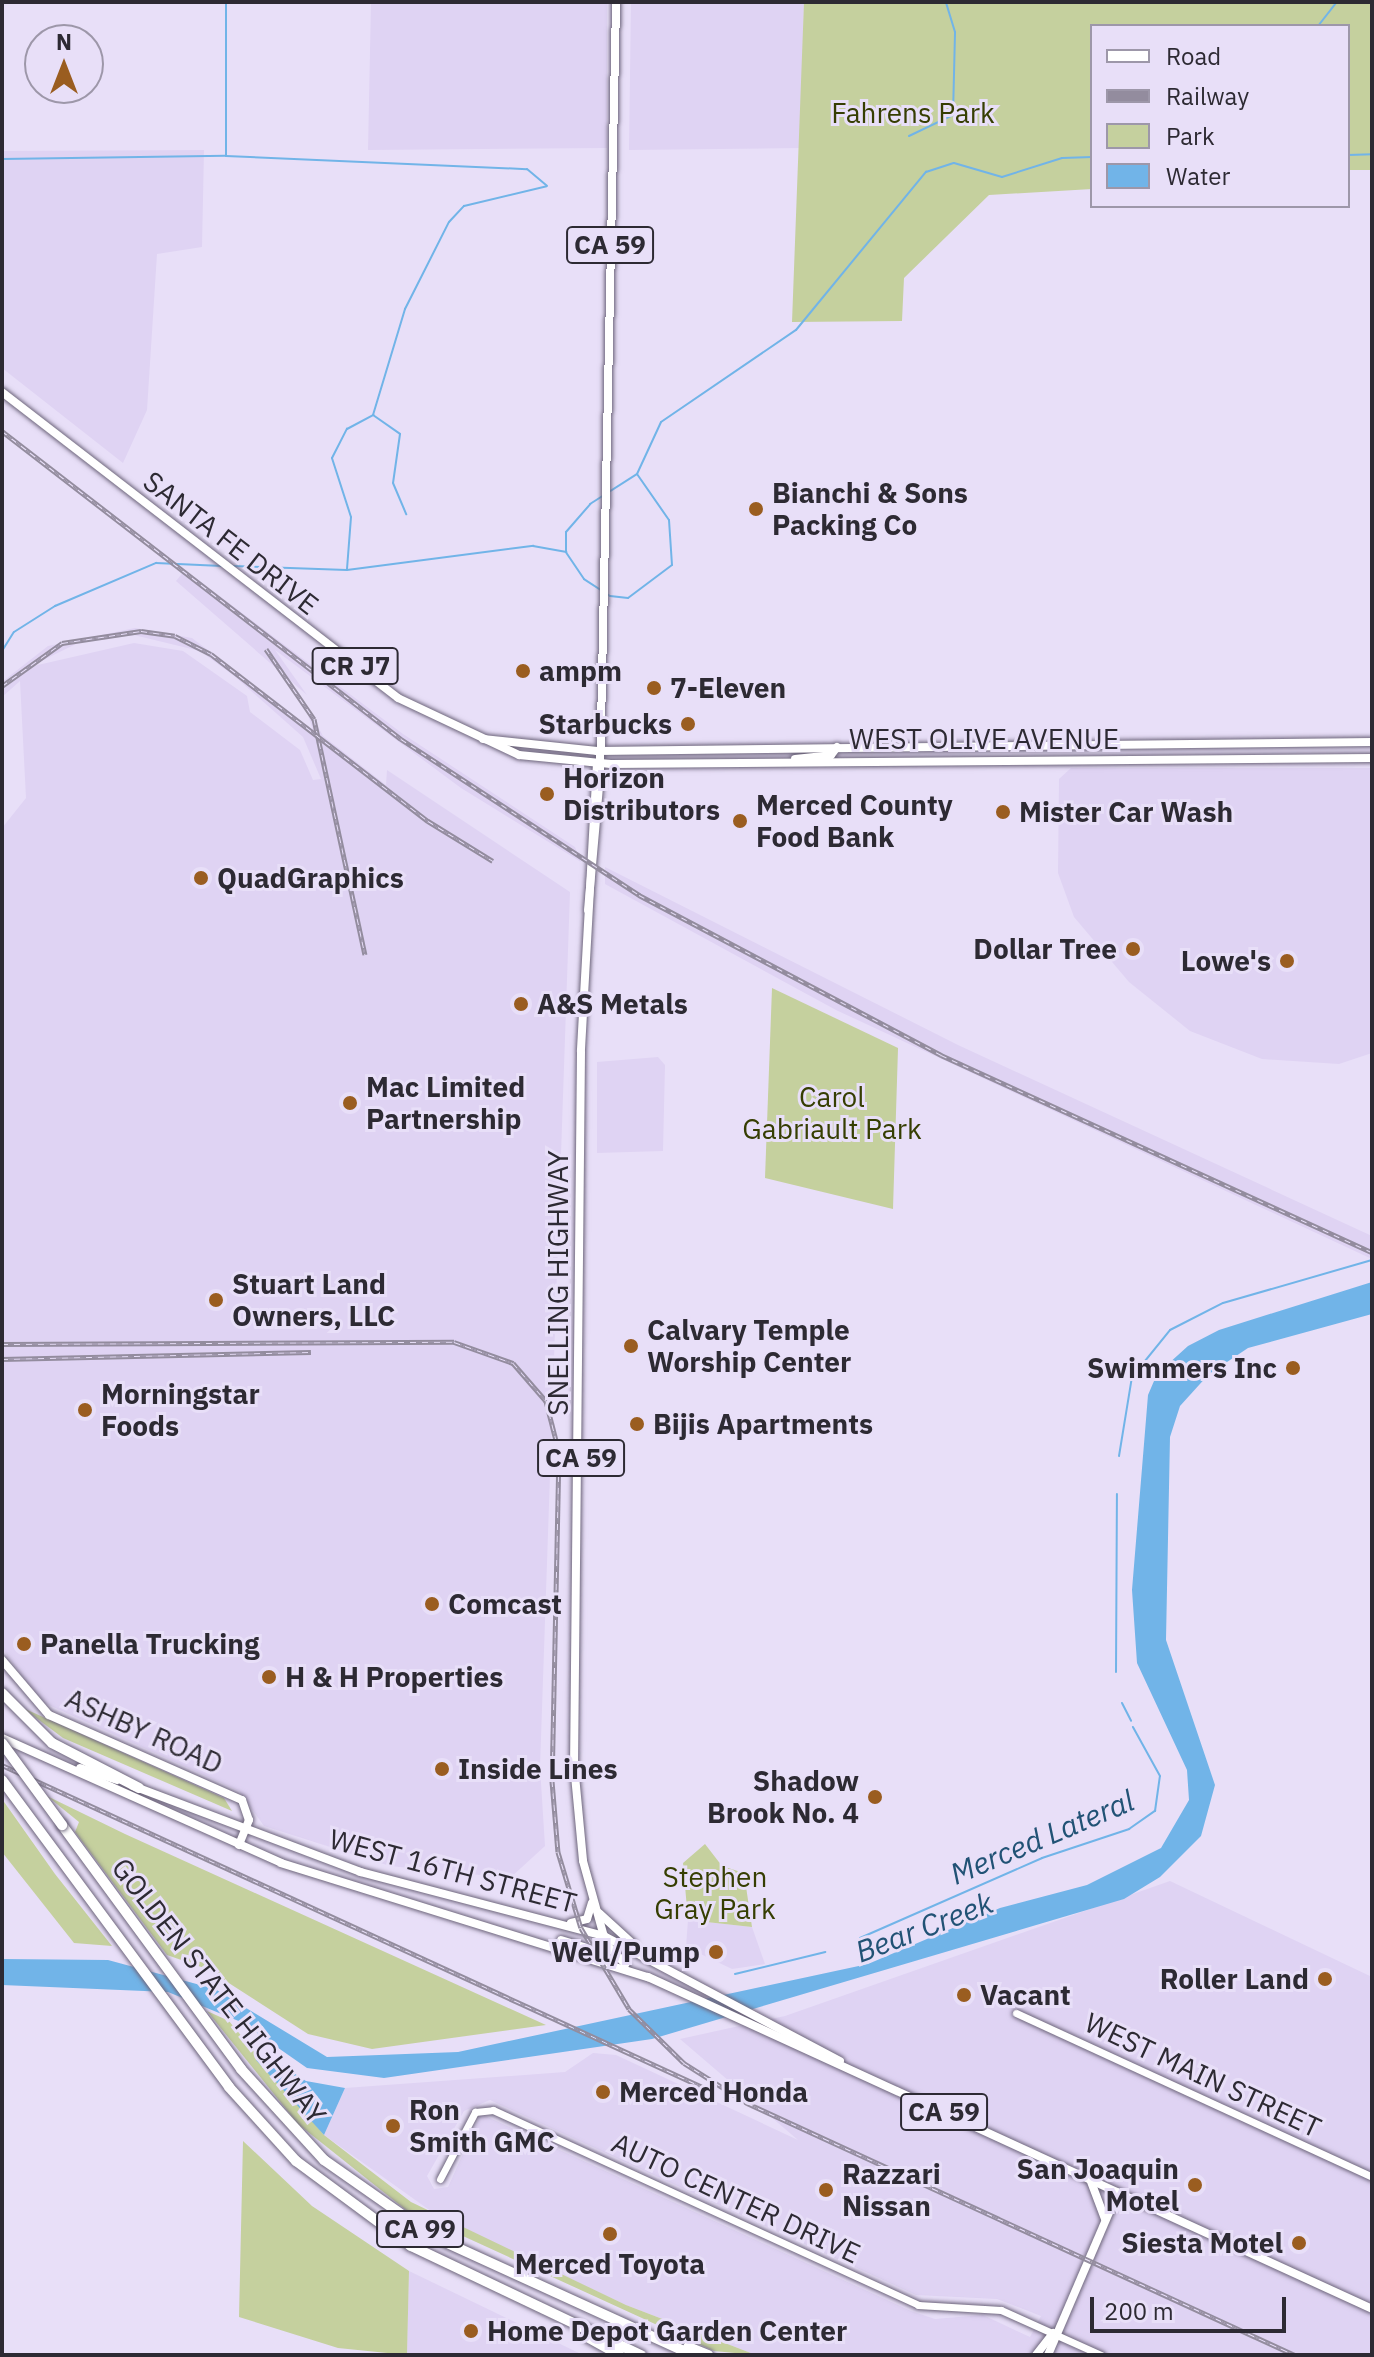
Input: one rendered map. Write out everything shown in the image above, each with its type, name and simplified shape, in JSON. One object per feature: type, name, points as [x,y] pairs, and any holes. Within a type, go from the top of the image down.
[{"type":"highway","points":[[2,1693],[52,1743],[139,1788]]},
{"type":"highway","name":"GOLDEN STATE HIGHWAY","points":[[2,1740],[206,2022],[298,2136],[375,2201],[434,2237],[693,2355]]},
{"type":"highway","name":"GOLDEN STATE HIGHWAY","points":[[2,1780],[170,2008],[261,2125],[330,2191],[411,2246],[641,2355]]},
{"type":"highway","points":[[537,2307],[619,2355]]},
{"type":"highway","points":[[594,2310],[708,2355]]},
{"type":"main road","name":"CA 59","points":[[597,751],[616,2]]},
{"type":"main road","name":"SANTA FE DRIVE","points":[[2,392],[398,698],[482,739],[536,758],[597,763]]},
{"type":"main road","name":"SANTA FE DRIVE","points":[[482,739],[597,751]]},
{"type":"main road","name":"WEST OLIVE AVENUE","points":[[597,751],[1372,742]]},
{"type":"main road","points":[[791,762],[831,755],[837,747]]},
{"type":"main road","name":"SNELLING HIGHWAY","points":[[597,751],[588,910],[574,1765],[590,1886],[604,1939]]},
{"type":"main road","name":"WEST OLIVE AVENUE","points":[[597,763],[1372,758]]},
{"type":"main road","name":"ASHBY ROAD","points":[[2,1660],[49,1715],[242,1800],[249,1813],[245,1830]]},
{"type":"main road","name":"WEST 16TH STREET","points":[[2,1740],[369,1875],[565,1924],[643,1952],[771,2019],[844,2065]]},
{"type":"main road","name":"WEST 16TH STREET","points":[[34,1752],[239,1845],[338,1883],[506,1928],[648,1977],[1372,2309]]},
{"type":"main road","points":[[239,1845],[245,1830]]},
{"type":"main road","points":[[565,1924],[590,1914],[590,1886]]},
{"type":"main road","name":"CA 59","points":[[598,1911],[643,1952]]},
{"type":"main road","points":[[506,1928],[591,1949],[604,1939]]},
{"type":"main road","name":"CA 59","points":[[604,1939],[618,1961],[648,1977]]},
{"type":"main road","points":[[1090,2179],[1105,2219]]},
{"type":"main road","points":[[1048,2355],[1053,2333],[1118,2192]]},
{"type":"main road","points":[[1036,2355],[1053,2333]]},
{"type":"street","name":"WEST MAIN STREET","points":[[1016,2013],[1372,2177]]},
{"type":"street","name":"AUTO CENTER DRIVE","points":[[440,2179],[475,2112],[493,2110],[918,2305],[987,2306],[1053,2333]]},
{"type":"street","points":[[1053,2333],[1101,2355]]},
{"type":"shaded area","points":[[371,2],[607,2],[607,148],[368,150]]},
{"type":"shaded area","points":[[631,2],[804,2],[801,148],[629,150]]},
{"type":"shaded area","points":[[204,150],[202,247],[157,254],[147,410],[123,463],[2,368],[2,151]]},
{"type":"shaded area","points":[[185,570],[403,734],[575,847],[581,862],[461,788],[275,650],[307,695],[176,581]]},
{"type":"shaded area","points":[[135,628],[192,638],[313,730],[303,700],[323,736],[386,785],[387,770],[570,892],[540,1767],[545,1846],[510,1878],[390,1866],[264,1826],[239,1791],[40,1701],[2,1648],[2,828],[26,798],[20,681],[2,697],[2,682],[48,646]],"holes":[[[134,635],[200,651],[233,675],[303,737],[321,779],[313,780],[300,750],[250,712],[247,696],[183,651],[134,643],[29,667],[78,643]]]},
{"type":"shaded area","points":[[1071,768],[1372,768],[1372,1053],[1339,1064],[1262,1059],[1190,1031],[1129,982],[1074,917],[1058,873],[1059,779]]},
{"type":"shaded area","points":[[605,867],[958,1045],[1372,1236],[1372,1259],[836,1010],[605,884]]},
{"type":"shaded area","points":[[658,1057],[665,1065],[663,1151],[597,1153],[597,1062]]},
{"type":"shaded area","points":[[1170,1881],[1372,1977],[1372,2355],[756,2355],[626,2305],[442,2219],[324,2135],[345,2088],[565,2072],[593,2053],[616,2055],[798,2140],[680,2039],[785,2016]],"holes":[[[490,2100],[916,2295],[997,2299],[1041,2316],[1030,2337],[983,2315],[935,2319],[911,2311],[481,2114],[448,2187],[434,2189],[427,2176],[464,2111]]]},
{"type":"shaded area","points":[[688,1920],[752,1927],[765,1964],[732,1969],[686,1947]]},
{"type":"shaded area","points":[[409,2271],[583,2355],[407,2355]]},
{"type":"green space","name":"Fahrens Park","points":[[804,2],[1372,2],[1372,170],[1350,170],[1350,24],[1090,24],[1090,189],[989,195],[904,278],[902,321],[792,322]]},
{"type":"green space","name":"Carol Gabriault Park","points":[[772,988],[898,1048],[893,1209],[765,1178]]},
{"type":"green space","points":[[23,1708],[224,1798],[232,1811],[63,1738]]},
{"type":"green space","points":[[47,1796],[546,2025],[372,2049],[308,2034],[207,1969],[167,1955],[75,1832],[79,1822]]},
{"type":"green space","points":[[2,1799],[55,1874],[112,1946],[74,1943],[2,1852]]},
{"type":"green space","name":"Stephen Gray Park","points":[[705,1844],[722,1866],[744,1873],[752,1927],[688,1920],[683,1863]]},
{"type":"green space","points":[[207,2011],[229,2021],[324,2135],[411,2202],[626,2305],[756,2355],[714,2351],[406,2210],[298,2124]]},
{"type":"green space","points":[[243,2141],[312,2206],[409,2271],[407,2355],[338,2348],[239,2317]]},
{"type":"water","points":[[1372,1282],[1372,1314],[1248,1348],[1209,1374],[1180,1406],[1170,1437],[1166,1640],[1215,1785],[1201,1836],[1160,1877],[1124,1899],[652,2039],[384,2078],[307,2068],[241,2022],[168,1992],[2,1985],[2,1959],[108,1960],[215,1989],[327,2057],[458,2052],[868,1964],[1000,1908],[1087,1885],[1161,1848],[1189,1800],[1187,1770],[1137,1663],[1132,1590],[1148,1395],[1157,1374],[1188,1346],[1219,1330]]},
{"type":"water","points":[[264,2054],[306,2081],[345,2088],[324,2135],[256,2060]]},
{"type":"waterway","points":[[226,2],[226,156]]},
{"type":"waterway","points":[[909,136],[953,115],[955,32],[946,2]]},
{"type":"waterway","points":[[1320,24],[1337,2]]},
{"type":"waterway","points":[[1350,155],[1372,154]]},
{"type":"waterway","points":[[2,159],[226,156],[527,169],[547,186]]},
{"type":"waterway","points":[[637,474],[661,422],[796,330],[926,172],[954,163],[1002,177],[1062,158],[1090,157]]},
{"type":"waterway","points":[[347,569],[351,517],[332,458],[347,429],[373,415],[405,309],[449,222],[464,206],[547,186]]},
{"type":"waterway","points":[[373,415],[400,434],[393,483],[406,514]]},
{"type":"waterway","points":[[637,474],[669,520],[672,565],[628,598],[610,596],[584,579],[566,552],[566,532],[590,504],[637,474]]},
{"type":"waterway","points":[[232,566],[347,570],[533,546],[566,552]]},
{"type":"waterway","points":[[2,651],[14,632],[55,606],[156,563],[222,566]]},
{"type":"waterway","name":"Merced Lateral","points":[[1119,1456],[1132,1377],[1170,1330],[1223,1303],[1372,1260]]},
{"type":"waterway","name":"Merced Lateral","points":[[1116,1672],[1117,1494]]},
{"type":"waterway","name":"Merced Lateral","points":[[1122,1703],[1131,1721]]},
{"type":"waterway","name":"Merced Lateral","points":[[860,1938],[1042,1858],[1129,1829],[1155,1811],[1160,1776],[1133,1727]]},
{"type":"waterway","name":"Merced Lateral","points":[[735,1974],[825,1952]]},
{"type":"railway","points":[[2,431],[401,739],[639,895],[941,1055],[1372,1252]]},
{"type":"railway","points":[[2,686],[62,643],[141,631],[175,636],[211,654],[428,821],[493,861]]},
{"type":"railway","points":[[266,649],[314,719],[365,955]]},
{"type":"railway","points":[[2,1344],[454,1342],[513,1363],[546,1401],[559,1452],[552,1781],[558,1852],[581,1928],[629,2009],[684,2063],[747,2103],[1295,2355]]},
{"type":"railway","points":[[2,1359],[311,1352]]},
{"type":"railway","points":[[2,1765],[711,2091]]},
{"type":"place","name":"Bianchi & Sons Packing Co","points":[[756,509]]},
{"type":"place","name":"ampm","points":[[523,671]]},
{"type":"place","name":"7-Eleven","points":[[654,688]]},
{"type":"place","name":"Starbucks","points":[[688,724]]},
{"type":"place","name":"Horizon Distributors","points":[[547,794]]},
{"type":"place","name":"Mister Car Wash","points":[[1003,812]]},
{"type":"place","name":"Merced County Food Bank","points":[[740,821]]},
{"type":"place","name":"QuadGraphics","points":[[201,878]]},
{"type":"place","name":"Dollar Tree","points":[[1133,949]]},
{"type":"place","name":"Lowe's","points":[[1287,961]]},
{"type":"place","name":"A&S Metals","points":[[521,1004]]},
{"type":"place","name":"Mac Limited Partnership","points":[[350,1103]]},
{"type":"place","name":"Stuart Land Owners, LLC","points":[[216,1300]]},
{"type":"place","name":"Calvary Temple Worship Center","points":[[631,1346]]},
{"type":"place","name":"Swimmers Inc","points":[[1293,1368]]},
{"type":"place","name":"Morningstar Foods","points":[[85,1410]]},
{"type":"place","name":"Bijis Apartments","points":[[637,1424]]},
{"type":"place","name":"Comcast","points":[[432,1604]]},
{"type":"place","name":"Panella Trucking","points":[[24,1644]]},
{"type":"place","name":"H & H Properties","points":[[269,1677]]},
{"type":"place","name":"Inside Lines","points":[[442,1769]]},
{"type":"place","name":"Shadow Brook No. 4","points":[[875,1797]]},
{"type":"place","name":"Well/Pump","points":[[716,1952]]},
{"type":"place","name":"Roller Land","points":[[1325,1979]]},
{"type":"place","name":"Vacant","points":[[964,1995]]},
{"type":"place","name":"Merced Honda","points":[[603,2092]]},
{"type":"place","name":"Ron Smith GMC","points":[[393,2126]]},
{"type":"place","name":"San Joaquin Motel","points":[[1195,2185]]},
{"type":"place","name":"Razzari Nissan","points":[[826,2190]]},
{"type":"place","name":"Merced Toyota","points":[[610,2234]]},
{"type":"place","name":"Siesta Motel","points":[[1299,2243]]},
{"type":"place","name":"Home Depot Garden Center","points":[[471,2331]]},
{"type":"water label","name":"Bear Creek","points":[[924,1927]]}]
